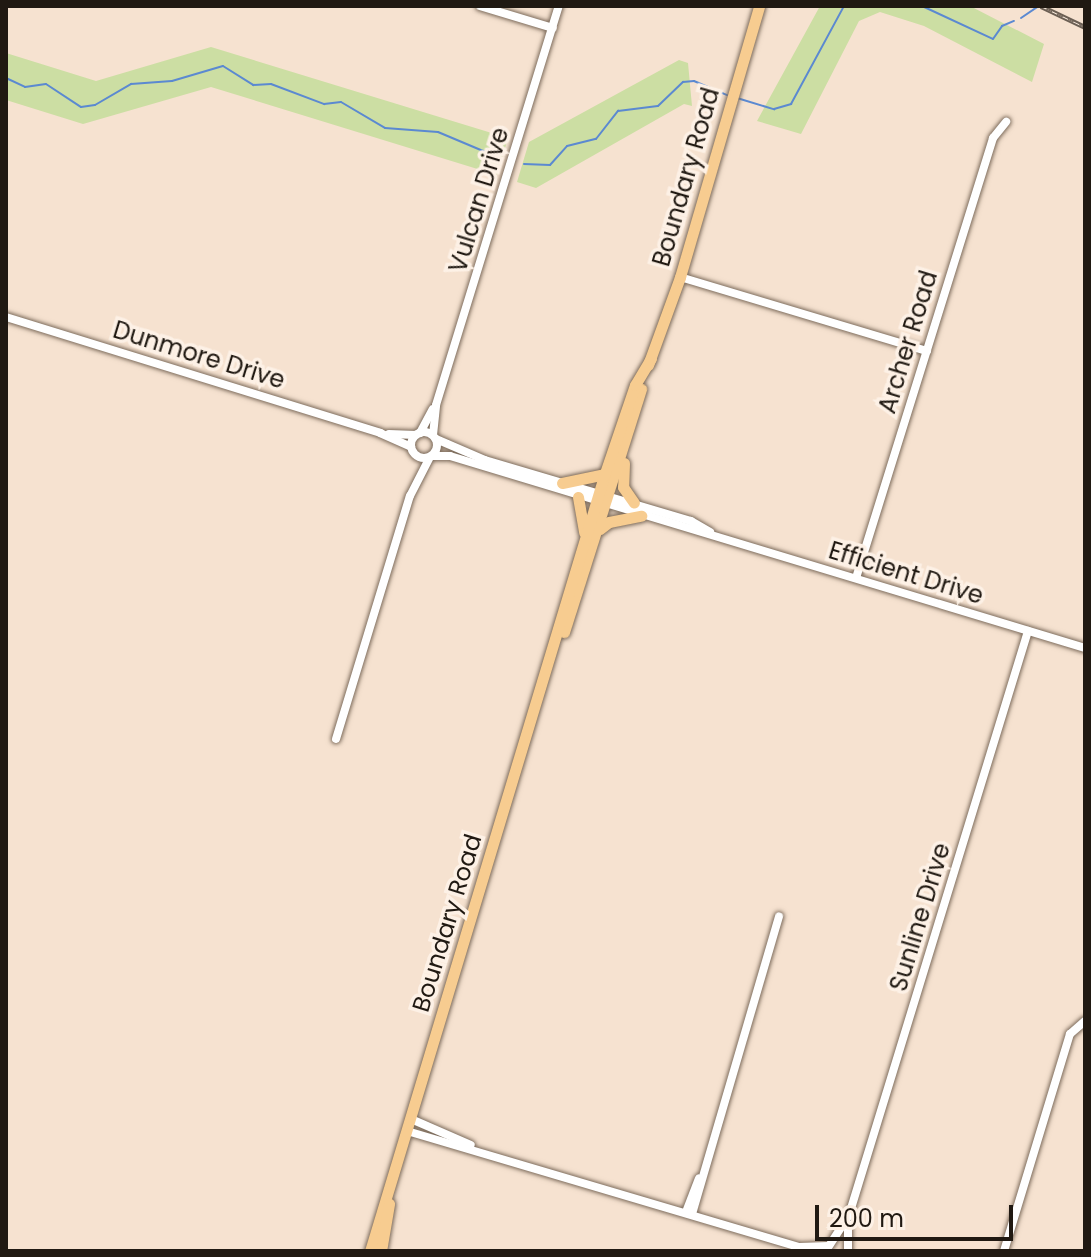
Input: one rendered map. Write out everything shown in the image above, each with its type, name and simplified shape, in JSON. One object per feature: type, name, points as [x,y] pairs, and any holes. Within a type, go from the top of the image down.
[{"type":"main road","name":"Boundary Road","points":[[370,1251],[582,552],[626,439],[680,277],[759,6]]},
{"type":"main road","name":"Boundary Road","points":[[548,672],[599,530],[605,474],[635,385],[651,358]]},
{"type":"main road","points":[[626,439],[623,487],[634,503]]},
{"type":"main road","points":[[562,483],[605,474]]},
{"type":"main road","points":[[578,497],[585,523],[582,552]]},
{"type":"main road","points":[[599,530],[609,522],[641,516]]},
{"type":"main road","name":"Boundary Road","points":[[381,1251],[390,1188]]},
{"type":"street","points":[[480,6],[553,28]]},
{"type":"street","name":"Vulcan Drive","points":[[410,496],[431,457],[436,405],[559,6]]},
{"type":"street","name":"Archer Road","points":[[856,578],[993,138],[1006,122]]},
{"type":"street","points":[[680,277],[927,351]]},
{"type":"street","name":"Dunmore Drive","points":[[6,317],[380,433],[431,457]]},
{"type":"street","name":"Vulcan Drive","points":[[410,496],[413,451],[418,434],[436,405]]},
{"type":"street","name":"Dunmore Drive","points":[[380,433],[434,437]]},
{"type":"street","points":[[434,437],[473,456],[603,499]]},
{"type":"street","points":[[431,457],[450,456],[578,497],[603,499]]},
{"type":"street","points":[[336,739],[410,496]]},
{"type":"street","name":"Efficient Drive","points":[[603,499],[634,503],[691,521],[715,535]]},
{"type":"street","name":"Efficient Drive","points":[[603,499],[641,516],[715,535],[1085,648]]},
{"type":"street","name":"Sunline Drive","points":[[848,1251],[849,1215],[1028,631]]},
{"type":"street","points":[[689,1213],[779,916]]},
{"type":"street","points":[[1004,1251],[1070,1034],[1085,1021]]},
{"type":"street","points":[[409,1125],[802,1249],[848,1251]]},
{"type":"street","name":"Sunline Drive","points":[[827,1248],[849,1215]]},
{"type":"green space","points":[[820,6],[970,6],[1044,44],[1032,82],[924,26],[880,12],[859,21],[801,134],[757,121]]},
{"type":"green space","points":[[211,47],[508,138],[497,175],[211,87],[83,124],[6,100],[6,53],[96,81]]},
{"type":"green space","points":[[679,60],[688,63],[692,106],[684,104],[536,188],[517,182],[529,142]]},
{"type":"waterway","points":[[737,98],[774,109],[791,104],[844,6]]},
{"type":"waterway","points":[[922,6],[993,39],[1002,26],[1014,21]]},
{"type":"waterway","points":[[1021,18],[1039,6]]},
{"type":"waterway","points":[[6,78],[25,87],[46,84],[81,107],[95,105],[131,84],[172,81],[223,66],[253,85],[271,84],[324,104],[341,102],[385,128],[438,132],[500,158]]},
{"type":"waterway","points":[[524,164],[550,165],[567,146],[596,139],[618,111],[658,106],[683,82],[694,81],[727,95]]},
{"type":"railway","points":[[1041,6],[1085,27]]}]
